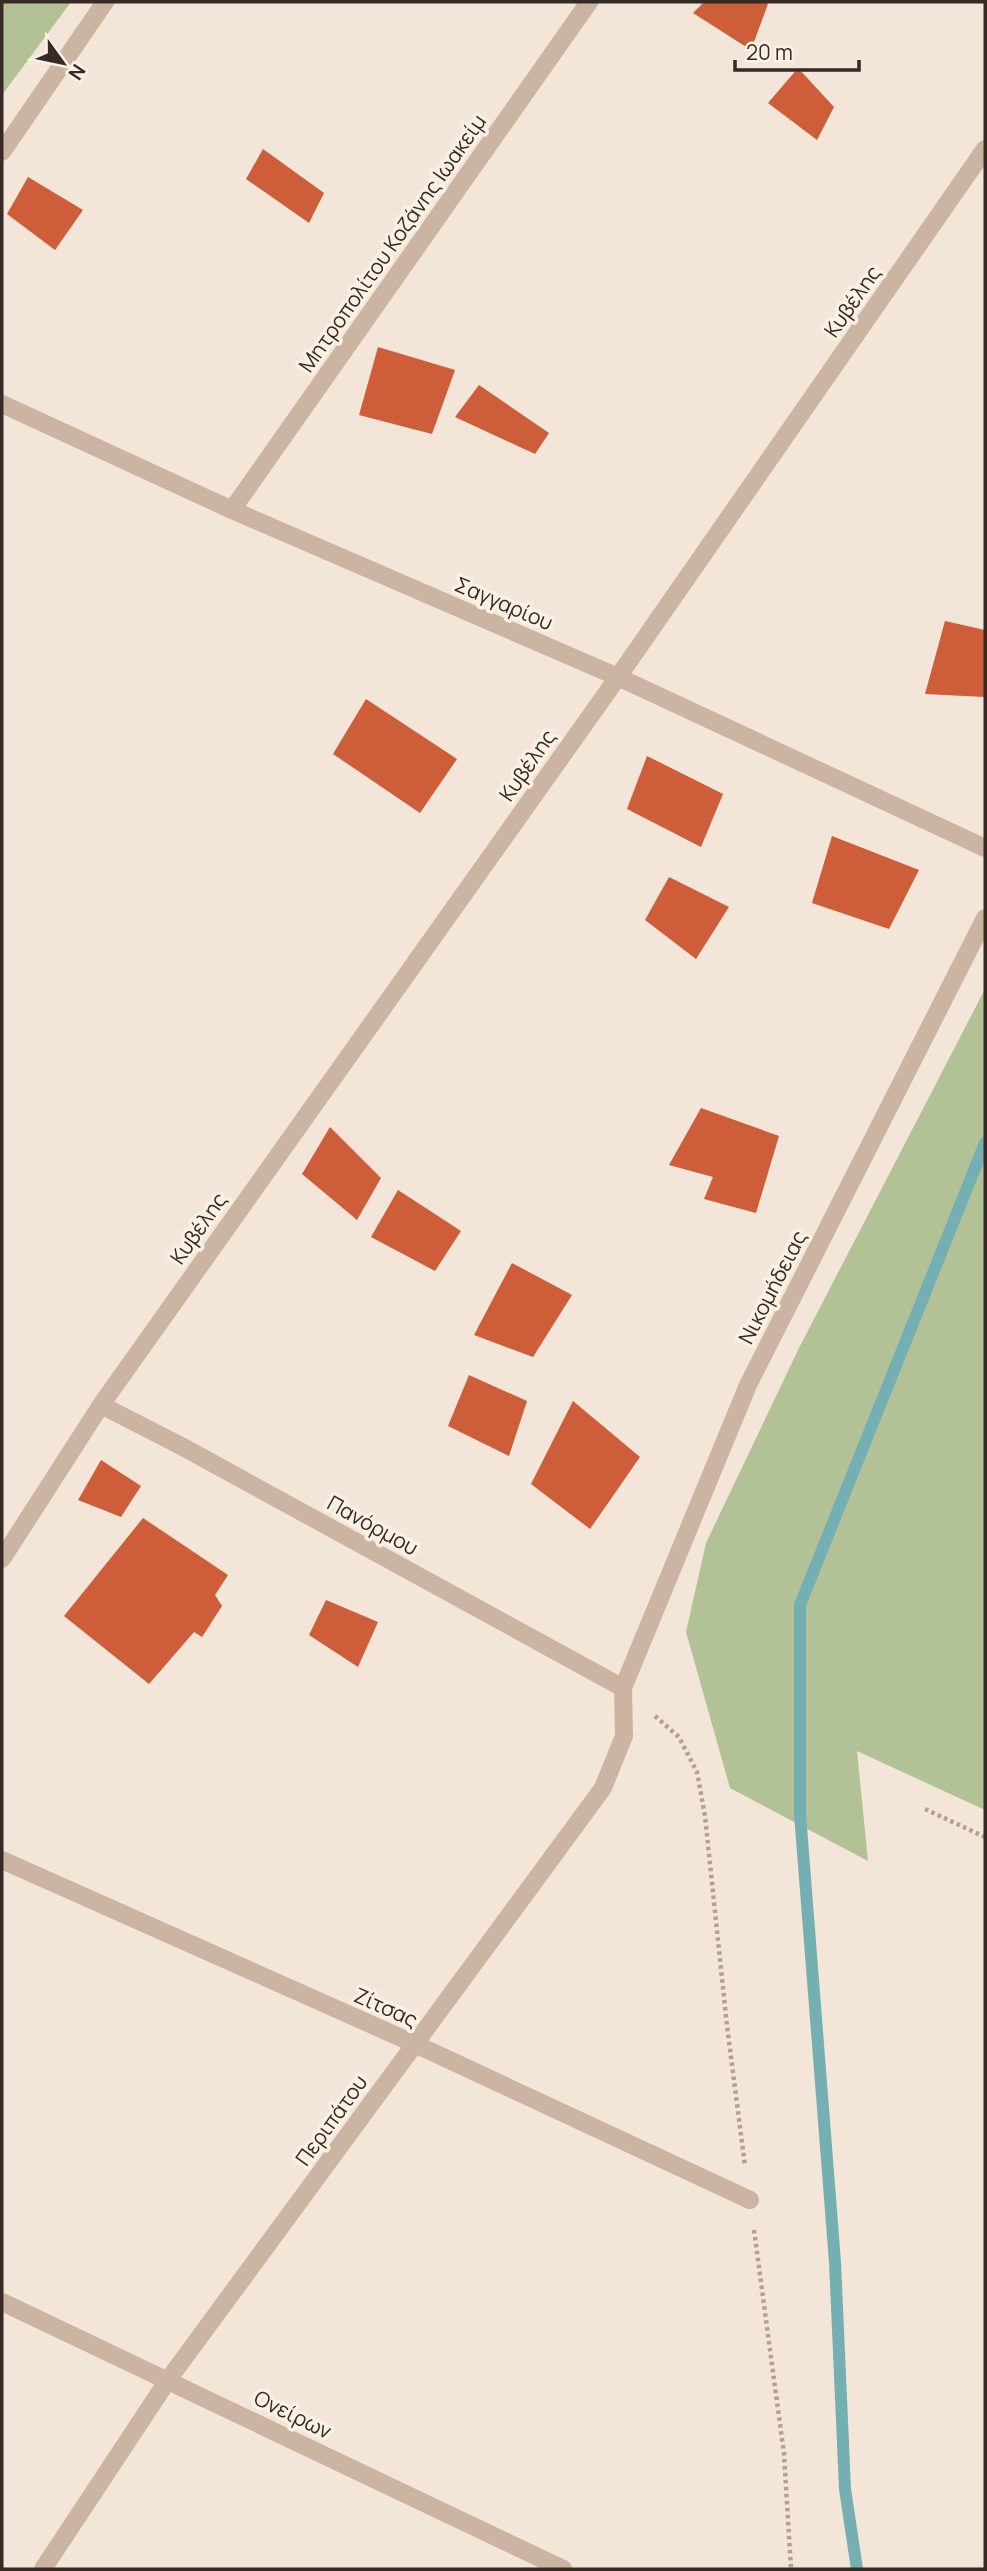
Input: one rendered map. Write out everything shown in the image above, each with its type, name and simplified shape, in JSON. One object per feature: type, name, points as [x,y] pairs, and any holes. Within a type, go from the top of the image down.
[{"type":"street","points":[[2,152],[105,2]]},
{"type":"street","name":"Μητροπολίτου Κοζάνης Ιωακείμ","points":[[232,510],[589,2]]},
{"type":"street","name":"Κυβέλης","points":[[2,1559],[100,1405],[618,677],[985,149]]},
{"type":"street","name":"Σαγγαρίου","points":[[2,404],[232,510],[618,677],[985,848]]},
{"type":"street","name":"Νικομήδειας","points":[[623,1688],[748,1385],[985,918]]},
{"type":"street","name":"Πανόρμου","points":[[100,1405],[183,1447],[623,1688]]},
{"type":"street","name":"Περιπάτου","points":[[43,2569],[168,2380],[603,1788],[624,1736],[623,1688]]},
{"type":"street","name":"Ζίτσας","points":[[2,1860],[415,2044],[750,2200]]},
{"type":"street","name":"Ονείρων","points":[[2,2302],[563,2569]]},
{"type":"path","points":[[623,1688],[679,1737],[696,1772],[705,1816],[727,2026],[784,2454],[790,2569]]},
{"type":"path","points":[[925,1809],[985,1837]]},
{"type":"green space","points":[[2,2],[71,2],[2,95]]},
{"type":"green space","points":[[985,989],[985,1810],[857,1751],[868,1861],[730,1788],[686,1632],[706,1543],[799,1348]]},
{"type":"building","points":[[704,2],[768,4],[751,50],[693,13]]},
{"type":"building","points":[[798,68],[834,107],[817,140],[768,103]]},
{"type":"building","points":[[263,149],[324,193],[309,223],[246,179]]},
{"type":"building","points":[[28,177],[83,210],[55,250],[7,214]]},
{"type":"building","points":[[378,347],[455,370],[432,434],[359,415]]},
{"type":"building","points":[[479,385],[549,433],[535,454],[455,417]]},
{"type":"building","points":[[945,621],[985,630],[985,697],[925,694]]},
{"type":"building","points":[[366,699],[457,759],[420,813],[333,754]]},
{"type":"building","points":[[647,756],[723,794],[701,847],[627,809]]},
{"type":"building","points":[[832,836],[919,870],[889,929],[812,903]]},
{"type":"building","points":[[669,877],[729,907],[696,959],[645,920]]},
{"type":"building","points":[[701,1108],[779,1136],[756,1213],[704,1199],[713,1177],[669,1165]]},
{"type":"building","points":[[330,1127],[381,1178],[357,1220],[302,1174]]},
{"type":"building","points":[[398,1190],[461,1231],[435,1271],[371,1237]]},
{"type":"building","points":[[512,1263],[572,1295],[533,1357],[474,1335]]},
{"type":"building","points":[[469,1375],[527,1401],[509,1456],[448,1426]]},
{"type":"building","points":[[573,1401],[640,1457],[590,1529],[531,1484]]},
{"type":"building","points":[[101,1460],[141,1486],[121,1517],[78,1500]]},
{"type":"building","points":[[143,1518],[228,1575],[215,1595],[222,1606],[202,1637],[194,1632],[149,1684],[64,1616]]},
{"type":"building","points":[[326,1600],[378,1622],[358,1667],[309,1635]]},
{"type":"waterway","points":[[857,2569],[845,2489],[835,2262],[800,1814],[800,1605],[985,1143]]}]
